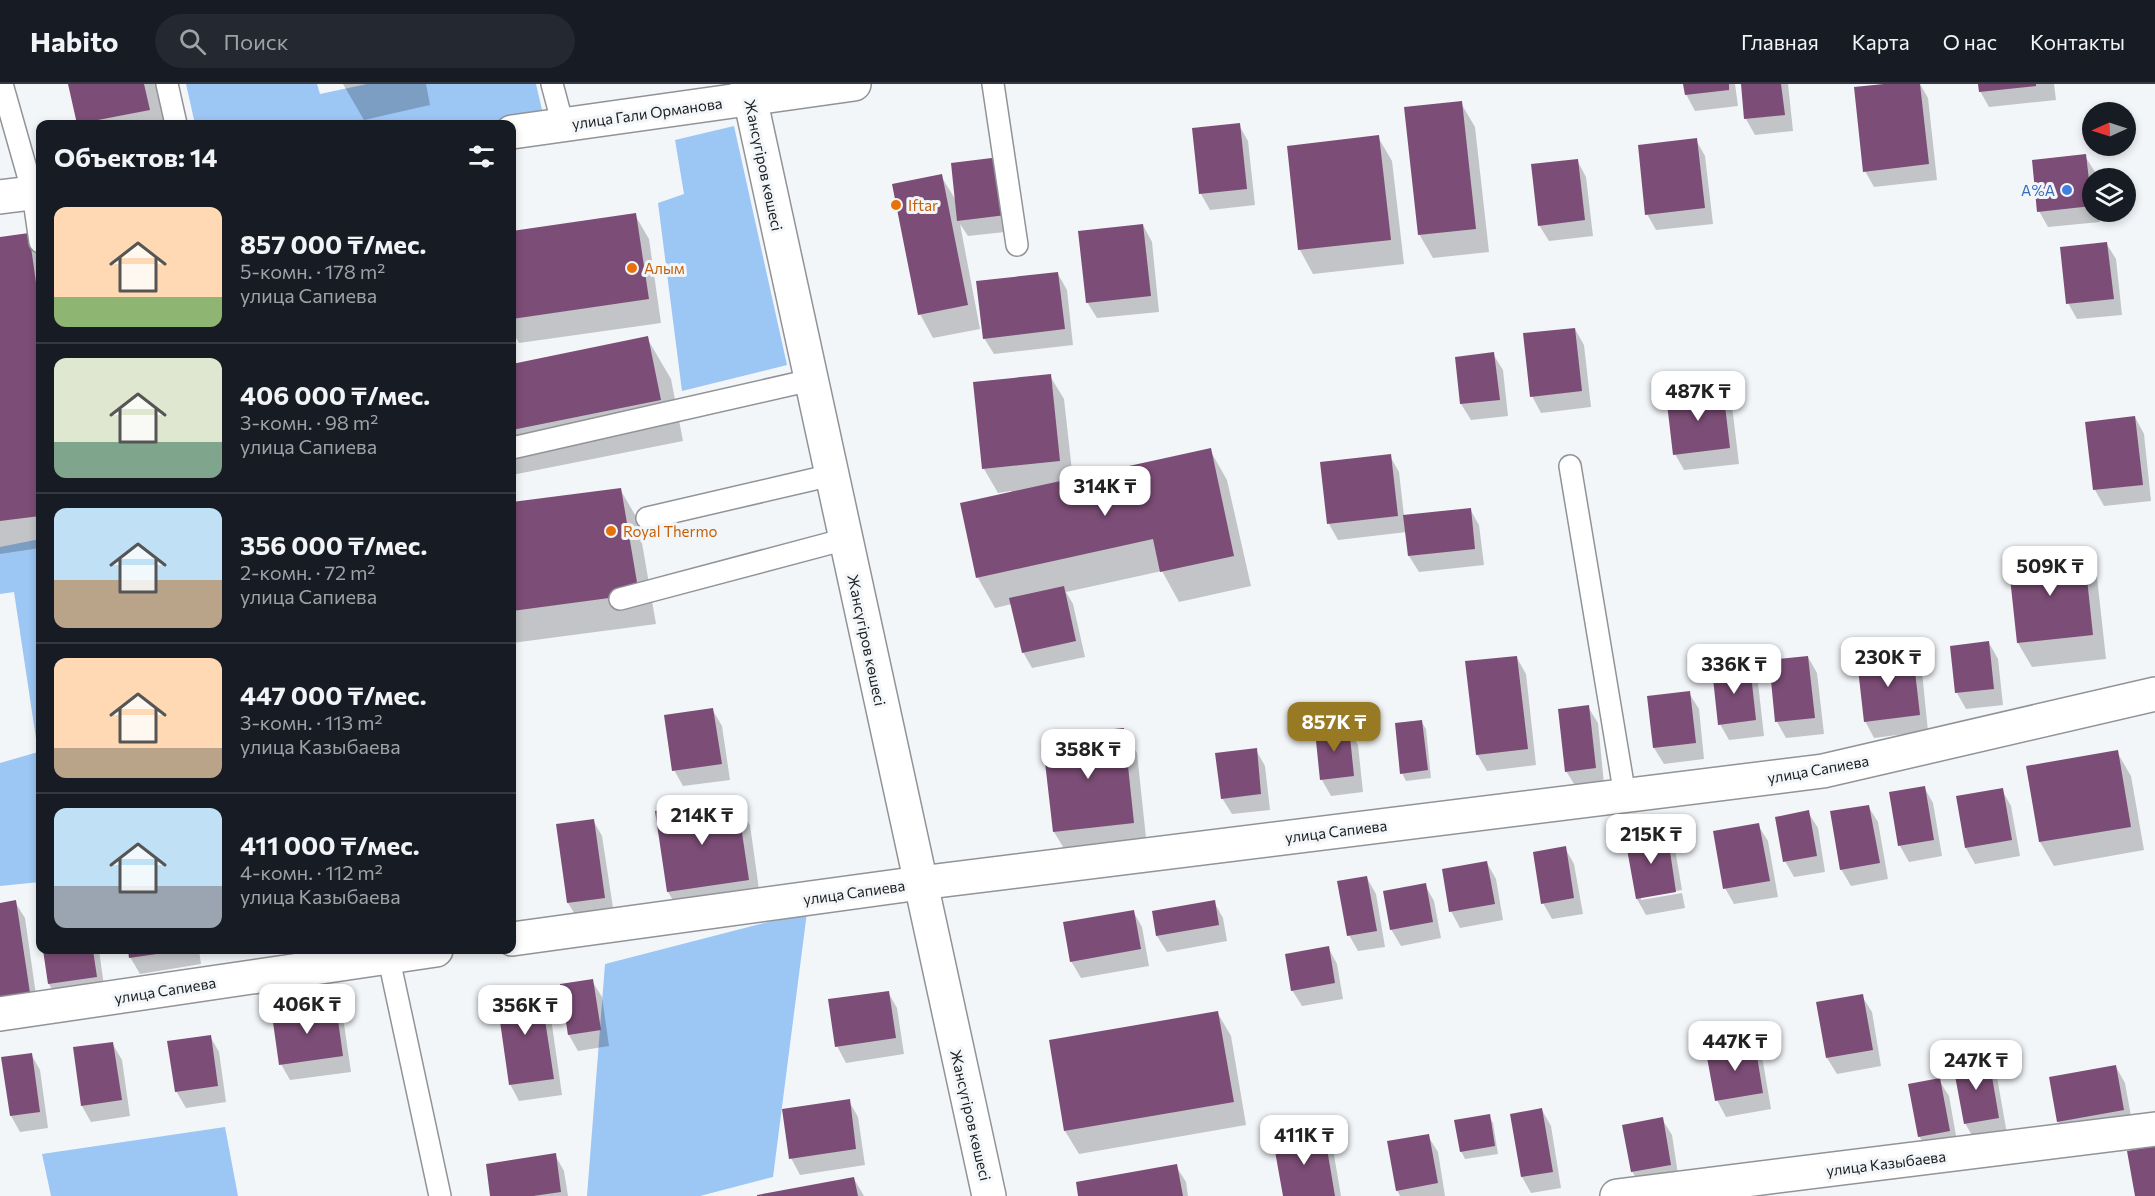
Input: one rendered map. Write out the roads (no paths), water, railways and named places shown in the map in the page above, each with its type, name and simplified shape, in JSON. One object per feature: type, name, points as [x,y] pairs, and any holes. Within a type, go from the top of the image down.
[{"type":"street","name":"улица Гали Орманова","points":[[516,131],[748,91],[854,84]]},
{"type":"street","name":"Жансүгіров көшесі","points":[[748,91],[989,1196]]},
{"type":"street","points":[[0,197],[36,192]]},
{"type":"street","name":"улица Сапиева","points":[[516,938],[920,883],[1823,771],[2155,694]]},
{"type":"street","name":"улица Сапиева","points":[[0,1014],[381,954]]},
{"type":"street","name":"улица Казыбаева","points":[[1617,1196],[2155,1129]]},
{"type":"lane","points":[[2,84],[36,189]]},
{"type":"lane","points":[[167,84],[175,120]]},
{"type":"lane","points":[[552,84],[563,125]]},
{"type":"lane","points":[[993,84],[1017,245]]},
{"type":"lane","points":[[516,447],[811,380]]},
{"type":"lane","points":[[1570,466],[1625,795]]},
{"type":"lane","points":[[647,518],[832,476]]},
{"type":"lane","points":[[620,599],[846,539]]},
{"type":"lane","points":[[387,954],[440,1196]]},
{"type":"place","name":"A%A","points":[[2067,190]]},
{"type":"place","name":"Iftar","points":[[896,205]]},
{"type":"place","name":"Алым","points":[[632,268]]},
{"type":"place","name":"Royal Thermo","points":[[611,531]]}]
